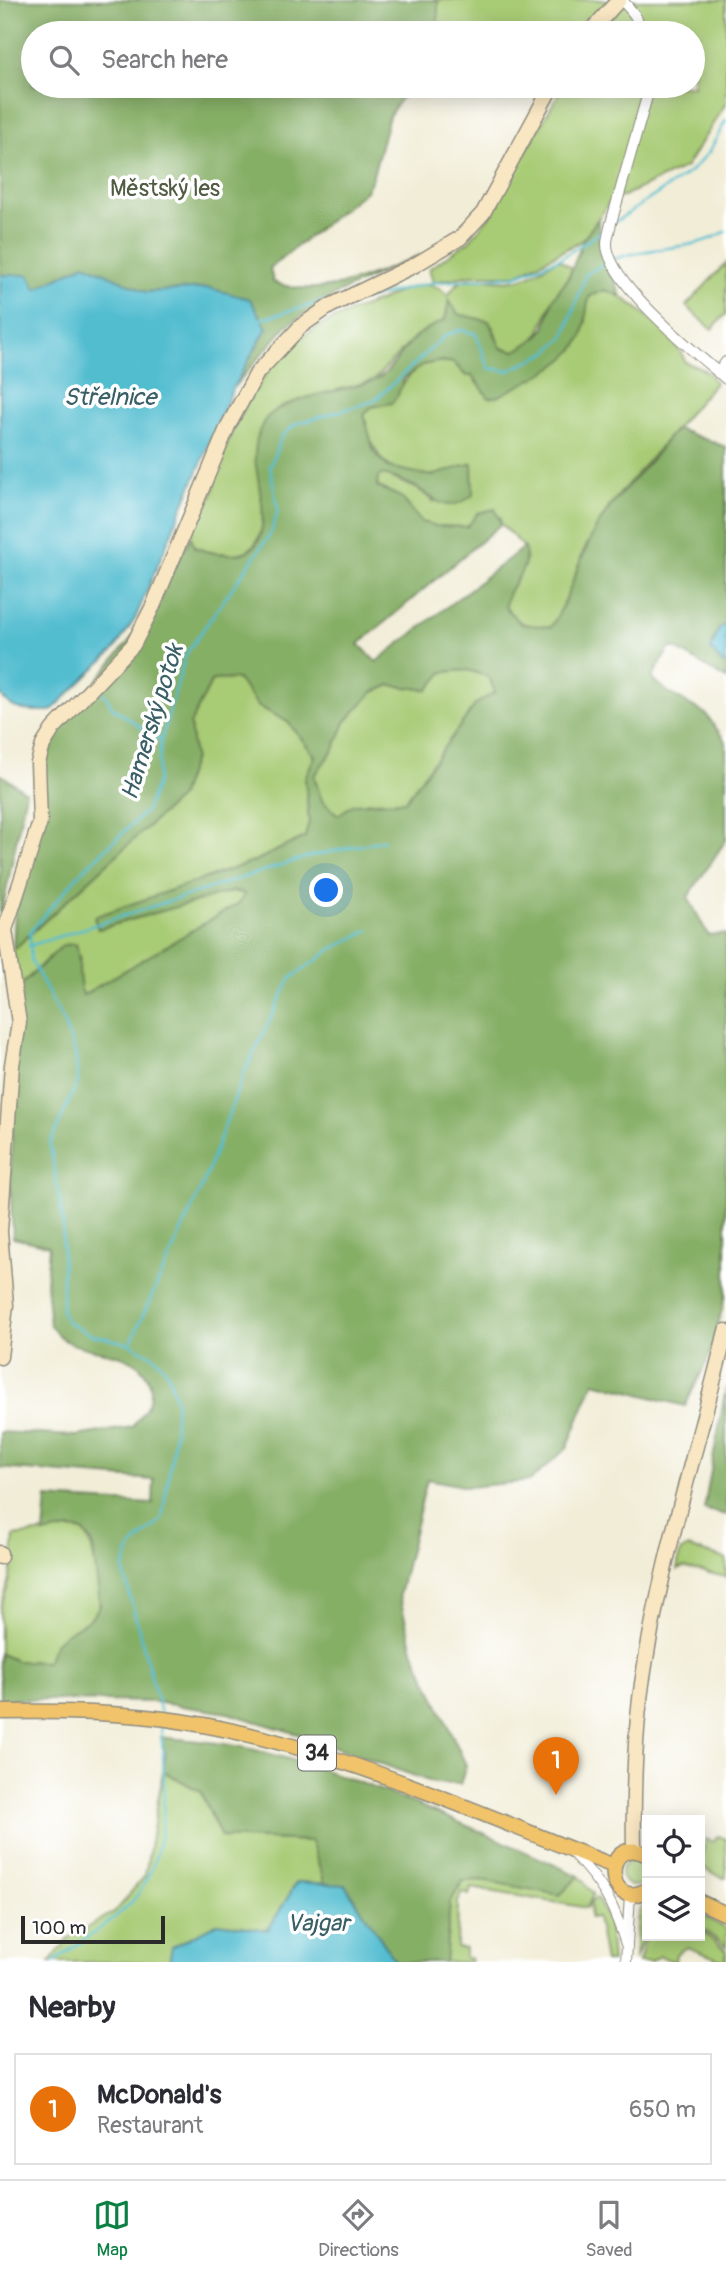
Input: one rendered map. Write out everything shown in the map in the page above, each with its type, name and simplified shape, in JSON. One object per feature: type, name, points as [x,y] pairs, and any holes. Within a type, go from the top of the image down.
[{"type":"main road","name":"34","points":[[0,1712],[78,1711],[136,1716],[185,1722],[270,1740],[351,1764],[614,1866]]},
{"type":"main road","points":[[641,1853],[619,1856],[614,1866],[615,1884],[630,1894],[642,1891]]},
{"type":"main road","points":[[705,1904],[726,1914]]},
{"type":"street","points":[[600,21],[620,0],[638,21]]},
{"type":"street","points":[[0,1357],[6,1305],[0,1231],[12,1065],[19,1023],[5,930],[40,822],[38,762],[43,745],[53,729],[133,645],[153,606],[228,426],[257,373],[301,326],[330,306],[415,265],[460,238],[483,213],[545,98]]},
{"type":"street","points":[[647,98],[611,223],[607,244],[609,253],[617,273],[635,296],[722,376],[726,362]]},
{"type":"street","points":[[641,1853],[633,1789],[636,1741],[650,1636],[726,1331]]},
{"type":"street","points":[[567,1848],[603,1886],[617,1914],[627,1947]]},
{"type":"street","points":[[626,1962],[630,1894]]},
{"type":"green space","name":"Městský les","points":[[0,0],[438,0],[438,21],[21,21],[21,98],[401,98],[389,116],[372,179],[366,191],[270,268],[273,282],[291,287],[329,287],[367,277],[420,255],[340,292],[286,326],[233,388],[267,328],[209,288],[146,292],[85,264],[36,290],[29,275],[0,275]]},
{"type":"green space","points":[[438,0],[726,0],[726,103],[686,167],[610,202],[583,240],[517,275],[473,275],[433,282],[429,269],[469,241],[488,218],[556,98],[705,98],[705,21],[609,21],[614,15],[605,7],[587,21],[438,21]]},
{"type":"green space","points":[[598,219],[599,241],[621,296],[605,290],[590,296],[583,334],[566,358],[533,379],[499,396],[489,398],[473,376],[466,376],[454,363],[442,361],[423,365],[404,378],[392,403],[371,407],[364,415],[374,452],[388,467],[432,476],[472,463],[473,495],[458,504],[439,502],[411,484],[383,474],[378,477],[377,487],[401,497],[421,522],[435,526],[467,527],[478,513],[495,509],[501,524],[359,644],[376,662],[524,547],[525,564],[506,599],[505,607],[521,624],[551,627],[596,528],[668,438],[677,429],[726,447],[726,624],[719,629],[712,643],[722,663],[726,663],[726,679],[673,647],[668,650],[652,678],[668,692],[706,714],[726,742],[726,840],[688,897],[708,935],[726,934],[726,1295],[709,1357],[685,1406],[594,1382],[567,1448],[530,1481],[468,1487],[427,1479],[399,1595],[413,1650],[466,1765],[460,1784],[434,1783],[308,1737],[228,1713],[154,1702],[0,1699],[0,1654],[17,1661],[46,1662],[57,1641],[86,1622],[100,1604],[92,1542],[83,1531],[69,1529],[44,1534],[47,1498],[153,1504],[154,1480],[0,1468],[0,1432],[76,1436],[132,1427],[148,1404],[151,1392],[148,1378],[133,1361],[76,1346],[64,1340],[50,1326],[46,1283],[49,1246],[13,1238],[10,1183],[19,987],[63,945],[76,944],[83,995],[239,903],[245,894],[233,891],[98,929],[94,917],[255,861],[305,837],[309,822],[305,778],[315,756],[288,722],[258,706],[238,679],[212,680],[190,724],[194,758],[180,797],[13,950],[15,913],[42,813],[45,764],[60,726],[149,617],[191,536],[194,547],[216,553],[246,551],[256,543],[263,516],[255,457],[264,421],[273,413],[299,400],[379,378],[417,336],[445,320],[449,300],[458,314],[489,321],[501,348],[516,351],[536,338],[545,328],[553,299],[569,277],[583,240]],"holes":[[[468,670],[489,677],[495,692],[476,704],[405,801],[354,804],[338,815],[322,801],[314,776],[334,749],[345,722],[373,692],[391,685],[428,690],[443,672]]]},
{"type":"green space","points":[[558,259],[572,268],[533,340],[516,351],[501,348],[493,327],[457,314],[449,301],[445,320],[417,335],[374,380],[302,401],[255,456],[263,518],[254,545],[244,552],[227,554],[194,547],[191,539],[193,526],[212,495],[218,468],[236,424],[258,385],[287,350],[303,336],[339,317],[413,287],[435,286],[448,296],[461,281],[476,278],[503,281],[519,279]]},
{"type":"green space","points":[[726,263],[726,314],[712,329],[686,306]]},
{"type":"green space","points":[[605,290],[638,309],[674,343],[685,362],[706,371],[715,383],[610,505],[583,552],[566,603],[551,627],[530,625],[519,621],[505,606],[506,598],[525,564],[524,547],[501,524],[500,517],[472,522],[467,527],[435,526],[422,522],[401,497],[377,486],[378,477],[383,474],[418,489],[434,502],[448,472],[415,475],[401,473],[390,467],[374,446],[364,415],[371,407],[384,404],[393,398],[412,372],[435,362],[454,363],[463,373],[473,376],[477,383],[499,396],[521,383],[586,322],[585,307],[590,296]]},
{"type":"green space","points":[[468,670],[489,677],[496,692],[476,704],[405,801],[368,802],[338,815],[322,801],[313,776],[334,749],[345,722],[373,692],[391,685],[428,690],[443,672]]},
{"type":"green space","points":[[238,679],[258,706],[288,722],[315,756],[305,778],[309,822],[305,837],[255,861],[94,917],[98,929],[233,891],[245,894],[239,903],[82,996],[78,980],[80,956],[49,957],[19,987],[13,950],[180,797],[194,758],[190,724],[212,680]]},
{"type":"green space","points":[[0,774],[26,792],[0,922]]},
{"type":"green space","points":[[726,1388],[726,1515],[704,1509]]},
{"type":"green space","points":[[69,1529],[84,1531],[92,1548],[100,1597],[95,1614],[60,1639],[46,1662],[17,1661],[0,1654],[0,1608],[10,1580],[14,1536]]},
{"type":"green space","points":[[688,1547],[726,1559],[726,1577],[684,1567],[677,1570],[680,1552]]},
{"type":"green space","points":[[161,1737],[240,1747],[335,1774],[418,1805],[579,1876],[560,1895],[482,1880],[463,1881],[450,1902],[445,1962],[396,1962],[346,1886],[325,1884],[311,1841],[221,1837],[200,1791],[163,1771],[165,1755]]},
{"type":"green space","points":[[163,1771],[200,1791],[221,1837],[311,1841],[325,1884],[297,1882],[268,1930],[218,1923],[173,1947],[169,1962],[50,1962],[69,1938],[114,1912],[145,1876]]},
{"type":"green space","points":[[718,1836],[726,1839],[726,1878],[705,1869],[706,1839],[713,1842]]},
{"type":"green space","points":[[629,1861],[642,1863],[642,1883],[629,1885],[622,1878],[622,1868]]},
{"type":"green space","points":[[579,1876],[593,1894],[587,1908],[471,1888],[469,1895],[462,1892],[458,1902],[457,1948],[465,1949],[465,1958],[470,1958],[471,1962],[445,1962],[450,1902],[463,1881],[482,1880],[560,1895]]},
{"type":"green space","points":[[597,1898],[609,1922],[612,1962],[605,1962],[597,1917],[590,1918],[591,1902]]},
{"type":"green space","points":[[642,1907],[642,1941],[635,1960],[638,1914]]},
{"type":"green space","points":[[705,1916],[726,1929],[726,1947],[705,1931]]},
{"type":"green space","points":[[705,1934],[726,1951],[726,1962],[687,1947],[676,1954],[675,1962],[660,1956],[651,1962],[639,1962],[645,1941],[705,1941]]},
{"type":"water","name":"Střelnice","points":[[85,264],[146,292],[209,288],[250,299],[267,328],[233,388],[135,619],[114,650],[51,711],[29,711],[10,705],[0,694],[0,275],[29,275],[36,289]]},
{"type":"water","points":[[726,624],[726,663],[722,663],[711,650],[719,629]]},
{"type":"water","name":"Vajgar","points":[[297,1882],[345,1885],[396,1962],[169,1962],[172,1947],[218,1923],[268,1930]]},
{"type":"waterway","points":[[615,222],[690,172],[709,152],[726,120]]},
{"type":"waterway","points":[[352,302],[430,283],[515,276],[561,258],[607,228]]},
{"type":"waterway","name":"Hamerský potok","points":[[615,259],[700,242],[726,231]]},
{"type":"waterway","name":"Hamerský potok","points":[[161,1714],[123,1569],[132,1546],[162,1519],[174,1443],[176,1401],[168,1373],[155,1357],[130,1344],[90,1334],[67,1322],[62,1312],[63,1222],[50,1144],[78,1081],[75,1052],[62,1019],[31,960],[30,932],[82,871],[146,811],[157,783],[161,741],[186,654],[271,533],[278,510],[270,466],[282,436],[296,424],[374,401],[446,335],[461,330],[476,334],[489,368],[508,371],[546,353],[564,337],[586,274],[609,261]]},
{"type":"waterway","points":[[261,319],[325,301]]},
{"type":"waterway","points":[[99,686],[113,708],[161,741]]},
{"type":"waterway","points":[[29,946],[307,857],[384,840]]},
{"type":"waterway","points":[[130,1344],[203,1184],[244,1073],[290,979],[332,949],[369,930]]},
{"type":"waterway","name":"Hamerský potok","points":[[54,1962],[128,1906],[147,1879],[155,1859],[163,1814],[161,1724]]},
{"type":"place","name":"McDonald's","points":[[556,1795]]}]
